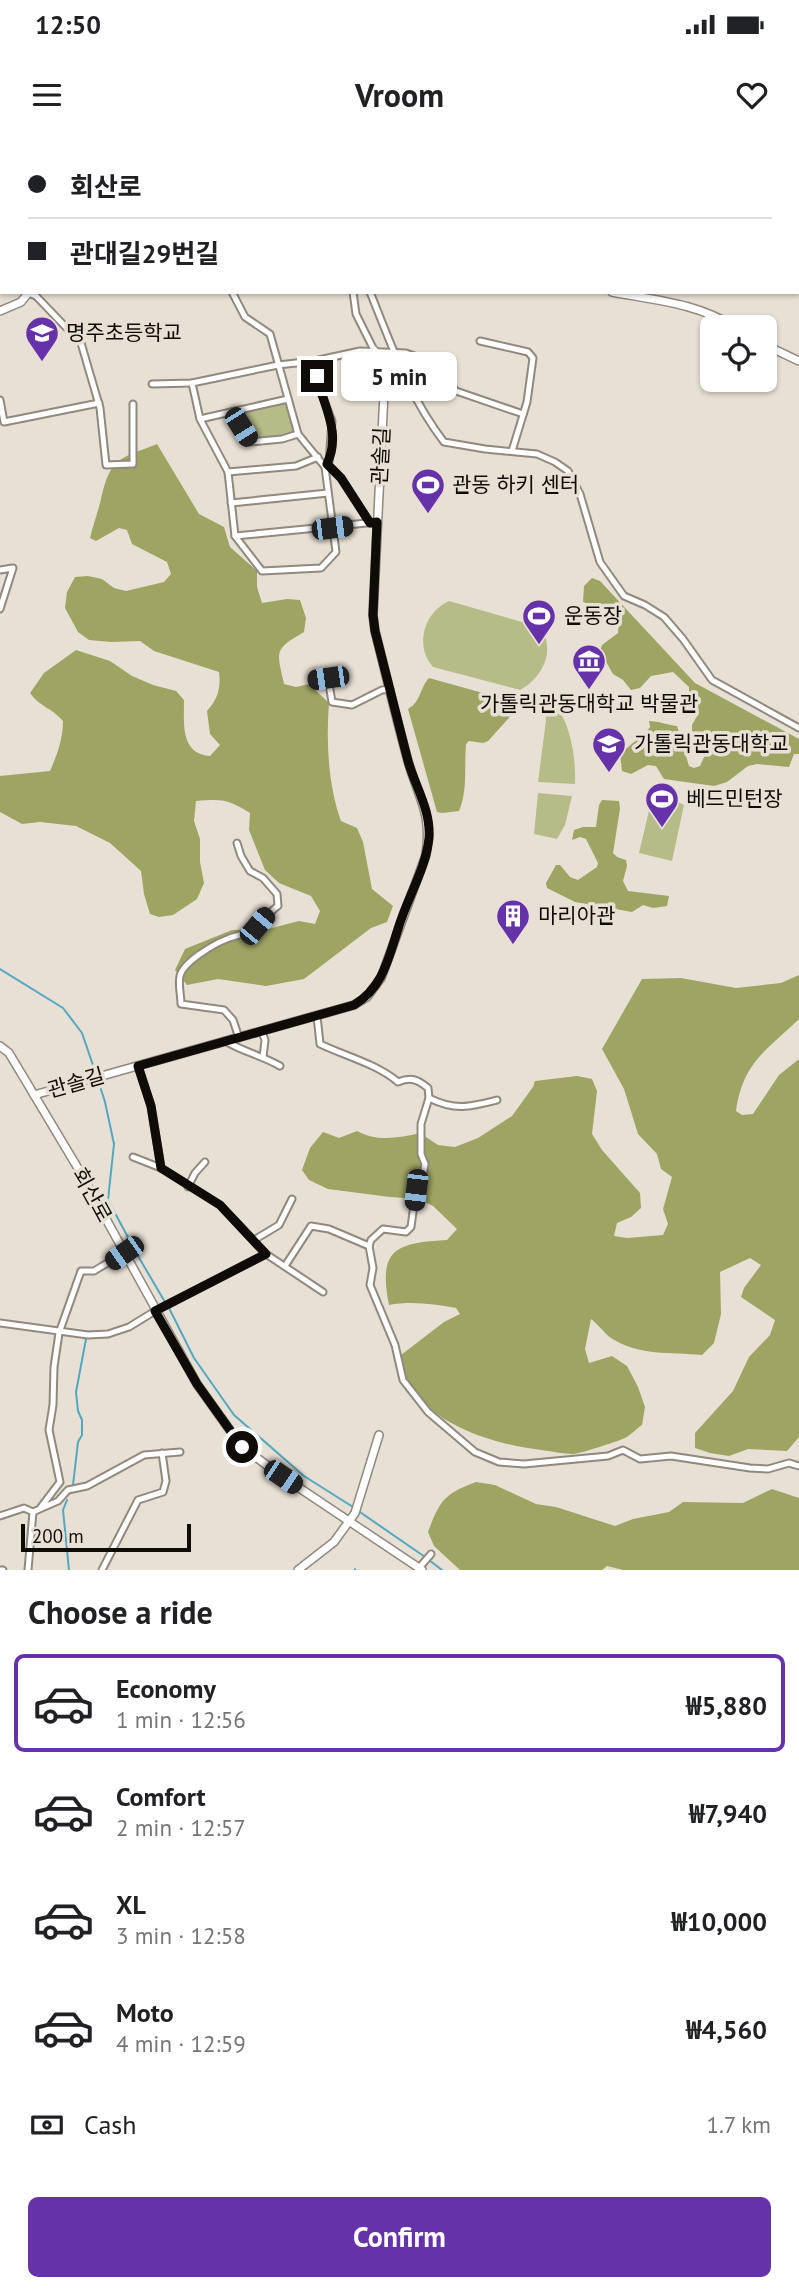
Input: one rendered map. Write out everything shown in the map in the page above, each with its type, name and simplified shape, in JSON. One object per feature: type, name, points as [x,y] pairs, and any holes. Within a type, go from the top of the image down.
[{"type":"street","points":[[0,311],[21,302],[28,294]]},
{"type":"street","points":[[31,294],[81,343],[99,404],[106,465],[133,464],[132,404]]},
{"type":"street","points":[[233,294],[245,317],[271,334],[298,434],[317,457],[341,478],[374,523],[235,536]]},
{"type":"street","points":[[353,294],[356,314],[374,350]]},
{"type":"street","points":[[371,294],[392,351],[416,400],[444,442],[545,457],[568,471],[580,494],[600,562],[624,596],[664,617],[712,680],[799,728]]},
{"type":"street","points":[[622,294],[685,306],[712,315]]},
{"type":"street","points":[[480,341],[531,354],[533,358],[523,414],[512,450]]},
{"type":"street","name":"관솔길","points":[[34,1095],[354,1005],[367,997],[386,965],[426,855],[429,824],[409,764],[373,615],[374,523],[385,373],[374,350]]},
{"type":"street","points":[[152,384],[192,383],[360,351],[392,351],[406,353],[442,366],[446,380],[456,391],[523,414]]},
{"type":"street","points":[[777,351],[799,361]]},
{"type":"street","points":[[192,383],[200,419],[228,472],[235,536],[262,571],[321,568],[336,552],[326,466],[332,439],[332,421],[320,390],[314,361]]},
{"type":"street","points":[[200,419],[288,399]]},
{"type":"street","points":[[0,400],[4,422],[99,404]]},
{"type":"street","points":[[232,412],[250,442],[282,439],[298,434]]},
{"type":"street","points":[[228,472],[296,466],[317,457]]},
{"type":"street","points":[[231,503],[328,493]]},
{"type":"street","points":[[0,570],[13,568],[0,609]]},
{"type":"street","points":[[312,680],[328,678],[332,702],[352,705],[382,690],[390,689]]},
{"type":"street","points":[[237,843],[250,871],[263,878],[277,894],[278,906],[249,932],[214,945],[187,964],[180,974],[181,1004],[224,1010],[233,1020],[239,1038]]},
{"type":"street","points":[[317,1016],[320,1044],[345,1057],[387,1072],[398,1082],[410,1078],[428,1088],[429,1098],[421,1124],[421,1154],[425,1164],[422,1182],[416,1190],[411,1227],[406,1232],[383,1229],[369,1245],[373,1268],[370,1284],[395,1345],[403,1380],[428,1412],[475,1452],[499,1462],[524,1464],[608,1456],[623,1450],[640,1459],[671,1456],[750,1468],[768,1469],[789,1464],[799,1466]]},
{"type":"street","points":[[262,1032],[265,1040],[263,1057]]},
{"type":"street","points":[[227,1042],[280,1066]]},
{"type":"street","name":"회산로","points":[[0,1046],[9,1053],[79,1170],[197,1384],[242,1447],[420,1569]]},
{"type":"street","points":[[138,1066],[151,1106],[161,1168]]},
{"type":"street","points":[[429,1098],[439,1103],[467,1108],[497,1100]]},
{"type":"street","points":[[133,1157],[161,1168],[220,1205],[266,1254],[323,1292]]},
{"type":"street","points":[[188,1187],[194,1173],[205,1162]]},
{"type":"street","points":[[254,1240],[279,1225],[292,1199]]},
{"type":"street","points":[[285,1266],[311,1226],[329,1229],[369,1245]]},
{"type":"street","points":[[41,1507],[60,1482],[49,1430],[60,1330],[80,1270],[94,1271],[124,1253]]},
{"type":"street","points":[[0,1323],[88,1335],[108,1334],[129,1327],[266,1254]]},
{"type":"street","points":[[298,1570],[334,1542],[357,1510],[379,1435]]},
{"type":"street","points":[[33,1512],[58,1501],[68,1490],[88,1486],[138,1458],[180,1452]]},
{"type":"street","points":[[102,1570],[138,1500],[163,1492],[166,1481],[162,1453]]},
{"type":"street","points":[[0,1516],[24,1508],[33,1512]]},
{"type":"street","points":[[28,1570],[33,1512]]},
{"type":"street","points":[[420,1569],[428,1557]]},
{"type":"green space","points":[[288,399],[298,434],[250,442],[232,412]]},
{"type":"green space","points":[[157,444],[199,514],[224,527],[230,547],[257,571],[257,587],[262,603],[300,600],[306,618],[304,632],[287,643],[280,652],[284,684],[296,687],[309,684],[329,703],[329,763],[333,793],[341,821],[357,828],[363,842],[372,889],[393,906],[387,922],[371,928],[304,979],[266,986],[218,979],[187,985],[175,970],[185,949],[232,930],[268,929],[299,921],[315,924],[320,911],[311,896],[279,883],[265,870],[249,830],[250,813],[242,808],[224,801],[196,801],[194,821],[200,839],[204,883],[197,899],[173,915],[159,917],[150,914],[141,871],[110,843],[76,826],[40,822],[22,824],[0,812],[0,776],[50,771],[59,747],[63,721],[30,693],[44,673],[76,650],[110,661],[132,676],[153,685],[176,691],[184,700],[186,736],[193,750],[210,756],[220,745],[210,734],[207,711],[218,693],[219,672],[154,651],[140,641],[89,640],[78,632],[65,608],[67,592],[75,577],[102,579],[114,588],[126,591],[164,582],[171,574],[167,562],[132,544],[127,530],[119,528],[96,541],[90,538],[111,470],[125,457]]},
{"type":"green space","points":[[592,578],[600,581],[695,683],[799,739],[799,754],[794,754],[789,767],[757,764],[748,766],[727,782],[714,786],[664,779],[656,766],[648,765],[631,774],[622,771],[620,754],[647,731],[650,727],[649,721],[677,726],[689,766],[700,766],[705,755],[702,740],[692,731],[698,701],[689,695],[689,687],[673,672],[651,676],[640,688],[631,690],[623,680],[613,674],[600,651],[602,645],[618,633],[619,616],[616,612],[583,602],[584,586]]},
{"type":"green space","points":[[449,601],[539,627],[547,644],[547,653],[535,678],[520,690],[433,667],[424,649],[424,630],[433,613]]},
{"type":"green space","points":[[429,678],[515,702],[516,710],[488,741],[469,741],[466,744],[465,786],[459,811],[437,812],[408,709],[416,702]]},
{"type":"green space","points":[[554,704],[565,721],[571,742],[575,784],[538,782],[545,710]]},
{"type":"green space","points":[[538,793],[572,796],[565,825],[557,839],[534,834]]},
{"type":"green space","name":"베드민턴장","points":[[652,798],[670,798],[684,805],[672,861],[639,853]]},
{"type":"green space","points":[[602,800],[619,801],[613,853],[626,860],[623,881],[628,891],[669,896],[667,906],[653,908],[643,905],[632,912],[575,902],[547,888],[546,883],[556,865],[560,865],[570,877],[578,880],[597,867],[598,863],[586,839],[580,837],[572,840],[574,830],[596,827]]},
{"type":"green space","points":[[799,975],[799,1019],[766,1049],[750,1069],[739,1094],[736,1111],[742,1115],[753,1114],[779,1075],[799,1059],[799,1437],[787,1451],[748,1449],[729,1456],[695,1448],[695,1433],[733,1391],[749,1357],[770,1335],[775,1320],[741,1297],[744,1288],[761,1265],[750,1258],[720,1272],[721,1314],[714,1343],[702,1355],[632,1348],[611,1338],[591,1319],[585,1349],[589,1363],[612,1356],[627,1366],[645,1407],[642,1425],[625,1438],[573,1454],[561,1453],[519,1447],[474,1434],[434,1411],[418,1396],[407,1377],[401,1355],[444,1322],[460,1314],[456,1308],[439,1305],[389,1305],[386,1272],[394,1253],[403,1247],[447,1240],[457,1229],[433,1206],[419,1199],[328,1189],[309,1180],[302,1170],[310,1148],[323,1132],[339,1138],[357,1131],[380,1138],[420,1133],[438,1145],[455,1147],[478,1138],[512,1116],[535,1081],[577,1076],[592,1079],[597,1091],[592,1134],[602,1150],[640,1193],[641,1208],[631,1217],[617,1223],[614,1236],[627,1238],[663,1235],[668,1224],[663,1209],[672,1177],[661,1169],[657,1154],[638,1134],[624,1089],[602,1049],[642,979],[681,978],[736,988],[781,983]]},
{"type":"green space","points":[[476,1482],[495,1485],[536,1504],[556,1507],[615,1526],[633,1519],[669,1512],[683,1502],[743,1503],[772,1489],[799,1498],[799,1570],[623,1570],[607,1566],[602,1570],[460,1570],[434,1546],[428,1532],[444,1500],[457,1490]]},
{"type":"waterway","points":[[0,969],[63,1008],[82,1033],[96,1074]]},
{"type":"waterway","points":[[98,1080],[114,1144],[108,1200],[165,1302]]},
{"type":"waterway","points":[[168,1306],[194,1358],[234,1415],[304,1476],[353,1507]]},
{"type":"waterway","points":[[73,1485],[78,1442],[82,1435],[76,1392],[86,1339]]},
{"type":"waterway","points":[[67,1500],[63,1510],[69,1570]]},
{"type":"waterway","points":[[357,1510],[425,1557]]},
{"type":"waterway","points":[[429,1560],[442,1570]]},
{"type":"place","name":"명주초등학교","points":[[42,363]]},
{"type":"place","name":"관동 하키 센터","points":[[428,515]]},
{"type":"place","name":"운동장","points":[[539,646]]},
{"type":"place","name":"가톨릭관동대학교 박물관","points":[[589,691]]},
{"type":"place","name":"가톨릭관동대학교","points":[[609,774]]},
{"type":"place","name":"베드민턴장","points":[[662,829]]},
{"type":"place","name":"마리아관","points":[[513,946]]},
{"type":"route","points":[[242,1447],[197,1384],[155,1311],[266,1254],[220,1205],[161,1168],[151,1106],[138,1066],[354,1005],[367,997],[381,978],[421,870],[429,836],[429,824],[409,764],[375,631],[373,615],[377,522],[370,523],[341,478],[327,464],[332,421],[317,376]]}]
